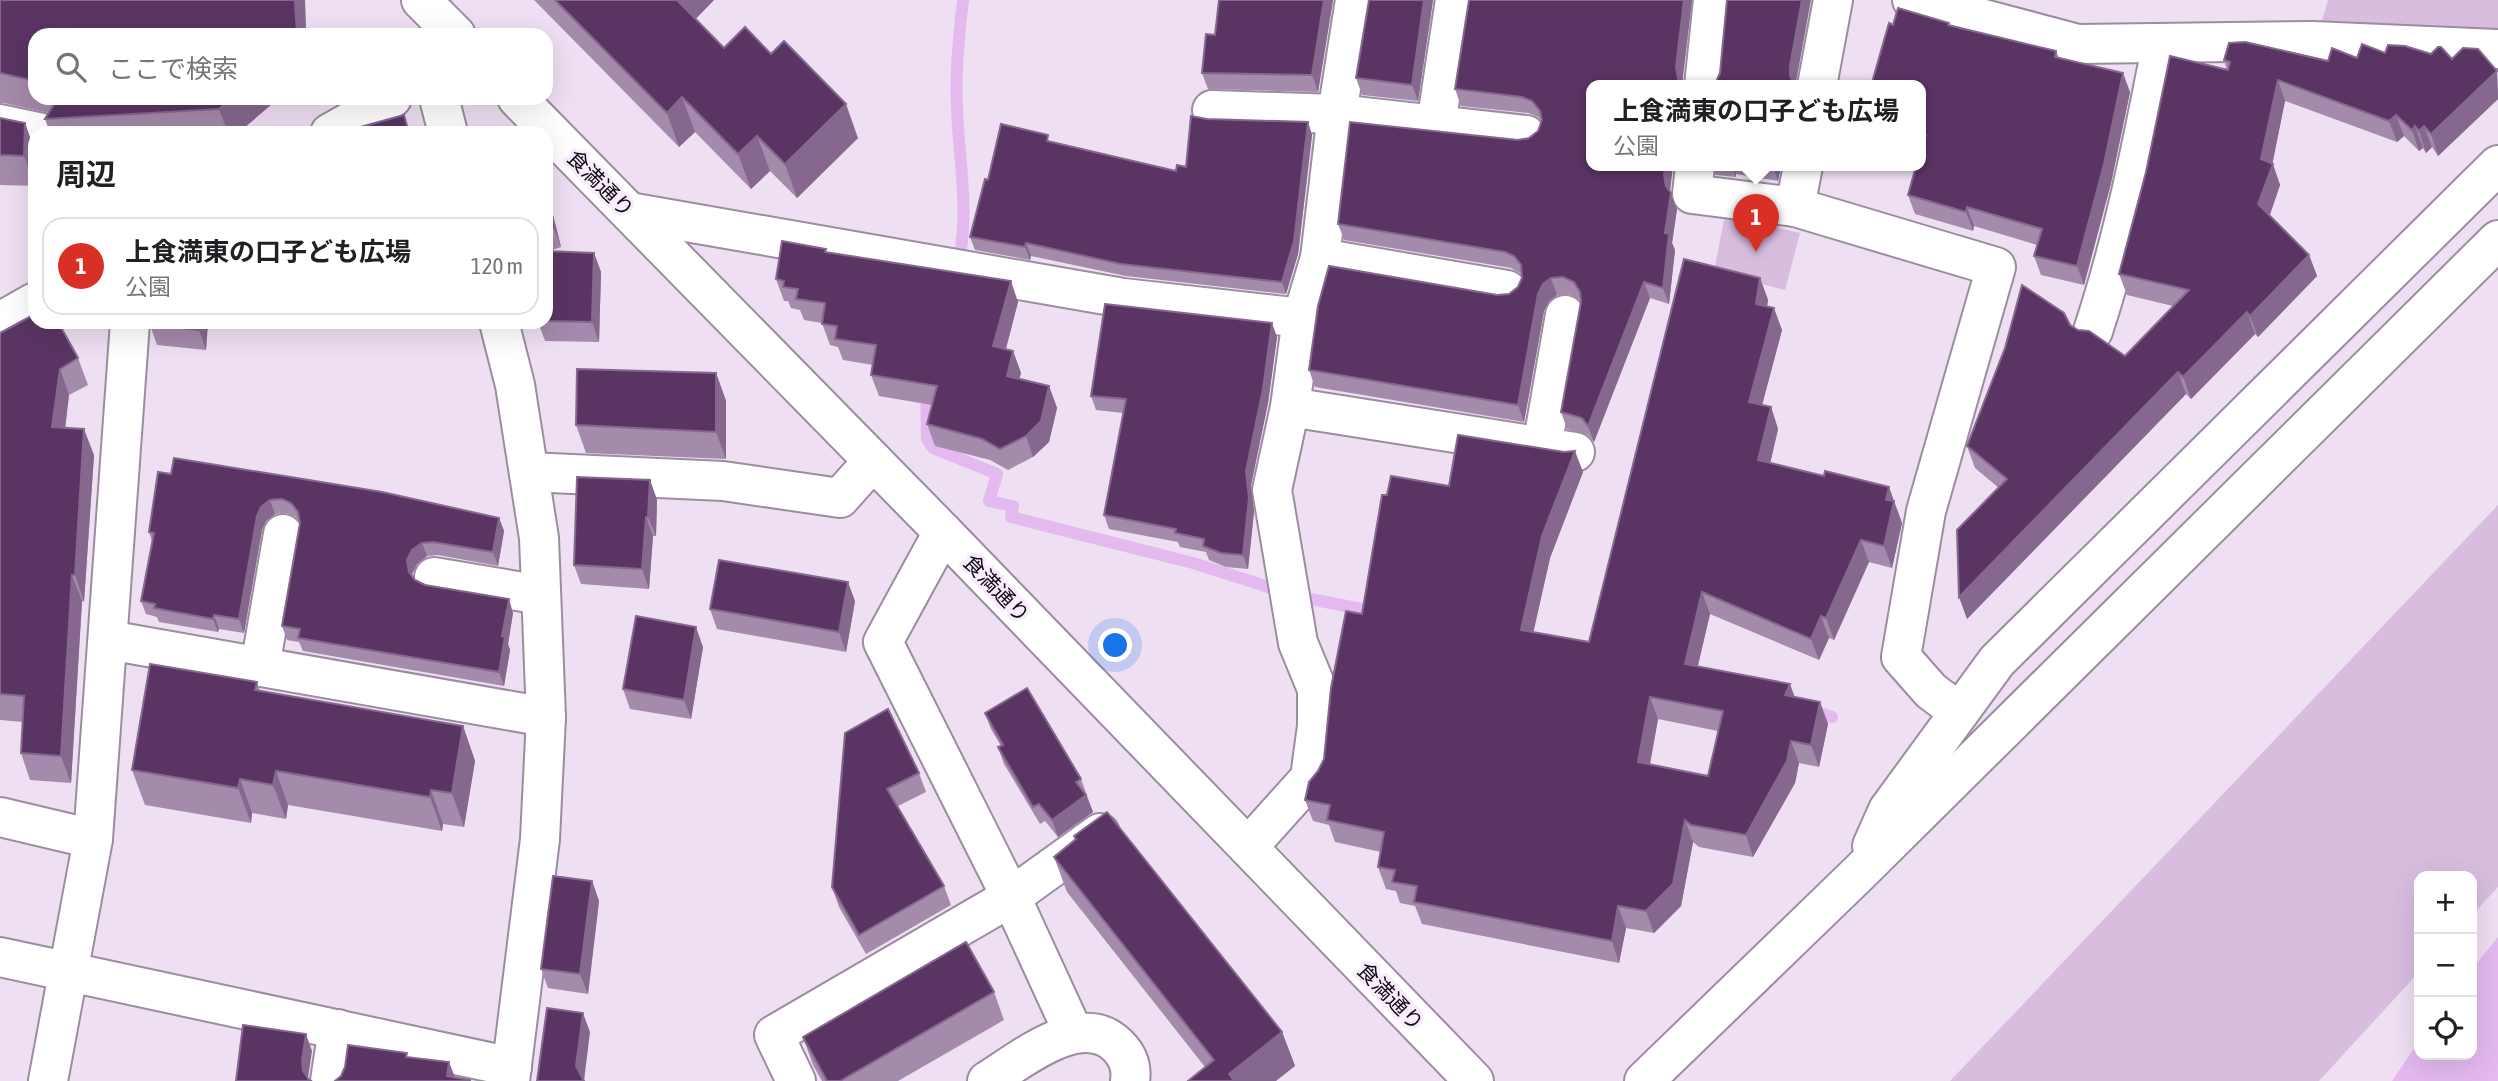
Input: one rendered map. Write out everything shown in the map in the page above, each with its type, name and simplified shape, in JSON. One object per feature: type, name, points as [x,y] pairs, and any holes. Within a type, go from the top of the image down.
[{"type":"street","points":[[421,0],[449,28]]},
{"type":"street","points":[[1248,847],[1310,778],[1317,726],[1317,689],[1298,643],[1272,490],[1290,407],[1302,318],[1320,258],[1337,114],[1355,0]]},
{"type":"street","points":[[1436,125],[1455,0]]},
{"type":"street","points":[[1705,80],[1713,0]]},
{"type":"street","points":[[1818,80],[1833,0]]},
{"type":"street","points":[[1913,0],[2078,44],[2313,41],[2498,49]]},
{"type":"street","points":[[2094,331],[2109,283],[2145,132],[2162,43]]},
{"type":"street","points":[[342,126],[379,105]]},
{"type":"street","points":[[441,105],[447,126]]},
{"type":"street","name":"食満通り","points":[[524,105],[545,126]]},
{"type":"street","points":[[1212,110],[1337,114],[1526,135]]},
{"type":"street","points":[[0,124],[28,130]]},
{"type":"street","name":"食満通り","points":[[553,135],[943,532],[1474,1081]]},
{"type":"street","points":[[1859,873],[1888,810],[1997,661],[2498,165]]},
{"type":"street","points":[[1694,171],[1692,194],[1796,207],[1996,267],[1926,511],[1901,657],[1931,691],[1959,712]]},
{"type":"street","points":[[1796,207],[1802,171]]},
{"type":"street","points":[[629,212],[1123,298],[1302,318]]},
{"type":"street","points":[[1644,1081],[1859,873],[2498,240]]},
{"type":"street","points":[[1320,258],[1507,290]]},
{"type":"street","points":[[0,323],[28,306]]},
{"type":"street","points":[[1290,407],[1559,450],[1565,315]]},
{"type":"street","points":[[48,1081],[93,839],[130,329]]},
{"type":"street","points":[[0,957],[338,1029],[511,1074],[540,839],[546,717],[539,538],[515,385],[501,329]]},
{"type":"street","points":[[529,472],[723,481],[840,498],[873,461]]},
{"type":"street","points":[[943,532],[883,642],[1011,897],[1074,1034]]},
{"type":"street","points":[[260,667],[283,534]]},
{"type":"street","points":[[434,577],[541,596]]},
{"type":"street","points":[[108,640],[546,717]]},
{"type":"street","points":[[0,817],[93,839]]},
{"type":"street","points":[[796,1081],[774,1035],[1011,897],[1113,824]]},
{"type":"street","points":[[330,1081],[338,1029]]},
{"type":"street","points":[[987,1081],[1049,1042],[1086,1031],[1110,1037],[1124,1052],[1131,1071],[1130,1081]]},
{"type":"shaded area","points":[[2328,0],[2498,0],[2498,29],[2321,24]]},
{"type":"shaded area","points":[[1725,215],[1800,233],[1785,290],[1714,271]]},
{"type":"shaded area","points":[[2498,505],[2498,887],[2477,910],[2477,871],[2414,871],[2414,977],[2319,1081],[1950,1081]]},
{"type":"shaded area","points":[[2498,937],[2498,1081],[2392,1081],[2414,1048],[2414,1060],[2477,1060],[2477,963]]},
{"type":"building","points":[[0,0],[295,0],[297,28],[28,28],[28,79],[0,73]]},
{"type":"building","points":[[555,0],[677,0],[724,48],[745,27],[771,54],[784,41],[846,104],[785,164],[757,136],[738,154],[682,97],[667,113]]},
{"type":"building","points":[[1219,0],[1324,0],[1312,75],[1202,73],[1206,34],[1215,35]]},
{"type":"building","points":[[1369,0],[1424,0],[1412,85],[1356,78]]},
{"type":"building","points":[[1469,0],[1684,0],[1676,67],[1679,80],[1586,80],[1586,171],[1664,171],[1666,186],[1671,193],[1665,233],[1669,234],[1663,288],[1644,282],[1588,426],[1582,418],[1561,412],[1581,302],[1580,292],[1574,282],[1563,277],[1551,278],[1543,284],[1538,294],[1518,405],[1309,370],[1318,306],[1329,266],[1497,295],[1509,294],[1518,287],[1522,278],[1521,265],[1514,256],[1505,252],[1338,224],[1350,122],[1518,140],[1529,138],[1538,131],[1542,120],[1540,111],[1532,101],[1522,97],[1455,89]]},
{"type":"building","points":[[1727,0],[1802,0],[1790,66],[1792,80],[1717,80],[1720,73]]},
{"type":"building","points":[[1898,8],[1949,23],[1948,25],[2056,51],[2055,57],[2123,73],[2104,164],[2077,266],[2034,256],[2042,229],[1967,207],[1966,212],[1908,195],[1915,171],[1926,171],[1926,80],[1873,80],[1889,23],[1893,25]]},
{"type":"building","points":[[2245,42],[2328,61],[2332,48],[2357,58],[2362,44],[2385,53],[2388,45],[2405,46],[2431,54],[2441,47],[2452,59],[2463,48],[2478,49],[2497,71],[2431,134],[2424,126],[2419,131],[2415,126],[2412,130],[2396,115],[2389,121],[2278,80],[2261,159],[2273,164],[2258,204],[2309,255],[2250,316],[2247,312],[2183,377],[2178,372],[1959,597],[1957,530],[2007,479],[1967,446],[2005,348],[2022,285],[2064,313],[2070,325],[2078,330],[2089,331],[2125,356],[2189,290],[2119,274],[2146,172],[2170,56],[2228,70],[2230,62],[2224,60],[2229,43]]},
{"type":"building","points":[[224,105],[219,109],[45,119],[53,106]]},
{"type":"building","points":[[404,115],[407,126],[364,126]]},
{"type":"building","points":[[1191,116],[1207,119],[1308,122],[1294,241],[1282,282],[1121,264],[1026,243],[1025,247],[970,237],[985,179],[988,180],[1001,124],[1048,135],[1047,141],[1176,171],[1177,165],[1186,167]]},
{"type":"building","points":[[0,118],[25,123],[24,156],[0,155]]},
{"type":"building","points":[[782,241],[826,249],[825,252],[1011,281],[993,346],[1013,351],[1007,376],[1049,386],[1041,421],[1026,436],[1000,449],[982,439],[927,424],[937,386],[871,375],[876,345],[835,339],[837,326],[822,324],[825,303],[796,299],[798,289],[783,287],[784,281],[776,279]]},
{"type":"building","points":[[553,251],[594,253],[592,322],[553,321]]},
{"type":"building","points":[[1684,259],[1760,278],[1756,304],[1774,308],[1749,402],[1771,407],[1758,460],[1824,476],[1825,471],[1889,487],[1886,500],[1894,501],[1884,546],[1861,540],[1826,618],[1821,616],[1811,639],[1702,592],[1685,664],[1790,684],[1785,695],[1820,702],[1811,745],[1791,741],[1787,761],[1746,835],[1691,825],[1685,820],[1673,884],[1646,911],[1618,906],[1612,941],[1414,902],[1417,886],[1392,882],[1395,870],[1378,867],[1384,832],[1327,820],[1330,805],[1305,800],[1309,782],[1324,759],[1331,688],[1346,611],[1362,614],[1382,495],[1387,495],[1391,476],[1449,486],[1458,435],[1564,452],[1575,451],[1542,536],[1521,630],[1589,642]],"holes":[[[1650,697],[1723,711],[1708,776],[1638,762]]]},
{"type":"building","points":[[1105,304],[1272,323],[1263,389],[1246,471],[1249,498],[1243,555],[1221,553],[1203,546],[1204,539],[1175,533],[1176,529],[1104,515],[1126,399],[1091,396]]},
{"type":"building","points":[[28,318],[28,329],[62,329],[78,358],[60,369],[52,427],[84,429],[61,756],[21,753],[24,696],[0,694],[0,333]]},
{"type":"building","points":[[577,369],[716,373],[716,432],[576,425]]},
{"type":"building","points":[[174,458],[382,492],[499,518],[493,552],[433,542],[422,543],[412,550],[407,560],[409,572],[415,580],[425,585],[509,599],[499,672],[298,638],[300,629],[282,626],[300,523],[298,512],[291,503],[282,499],[270,500],[261,507],[257,516],[239,619],[214,615],[213,619],[154,608],[155,604],[141,601],[154,533],[149,532],[158,472],[171,474]]},
{"type":"building","points":[[577,477],[650,480],[642,569],[574,565]]},
{"type":"building","points":[[719,560],[848,582],[839,632],[710,609]]},
{"type":"building","points":[[636,616],[696,627],[684,700],[623,689]]},
{"type":"building","points":[[150,664],[257,682],[255,690],[463,726],[452,793],[431,790],[430,797],[276,771],[273,785],[240,779],[238,788],[132,770]]},
{"type":"building","points":[[1027,688],[1081,779],[1076,782],[1086,795],[1052,820],[1039,804],[1033,807],[998,747],[1003,745],[985,713]]},
{"type":"building","points":[[888,709],[919,773],[887,789],[944,886],[859,935],[832,887],[845,733]]},
{"type":"building","points":[[1107,812],[1282,1032],[1229,1074],[1234,1081],[1188,1081],[1214,1060],[1054,857],[1076,839],[1074,836]]},
{"type":"building","points":[[553,876],[592,881],[580,974],[541,969]]},
{"type":"building","points":[[966,942],[994,992],[840,1081],[827,1081],[803,1037]]},
{"type":"building","points":[[547,1008],[583,1013],[576,1066],[584,1081],[537,1081]]},
{"type":"building","points":[[243,1025],[306,1034],[303,1071],[312,1081],[236,1081]]},
{"type":"building","points":[[348,1045],[407,1053],[406,1057],[449,1062],[447,1076],[470,1081],[335,1081],[345,1067]]},
{"type":"waterway","points":[[958,266],[963,226],[963,187],[957,82],[963,0]]},
{"type":"waterway","points":[[926,388],[927,439],[933,448],[997,474],[989,501],[1013,506],[1011,517],[1193,563],[1300,597],[1377,612]]},
{"type":"waterway","points":[[1809,710],[1832,717]]},
{"type":"place","name":"上食満東の口子ども広場","points":[[1756,252]]}]
